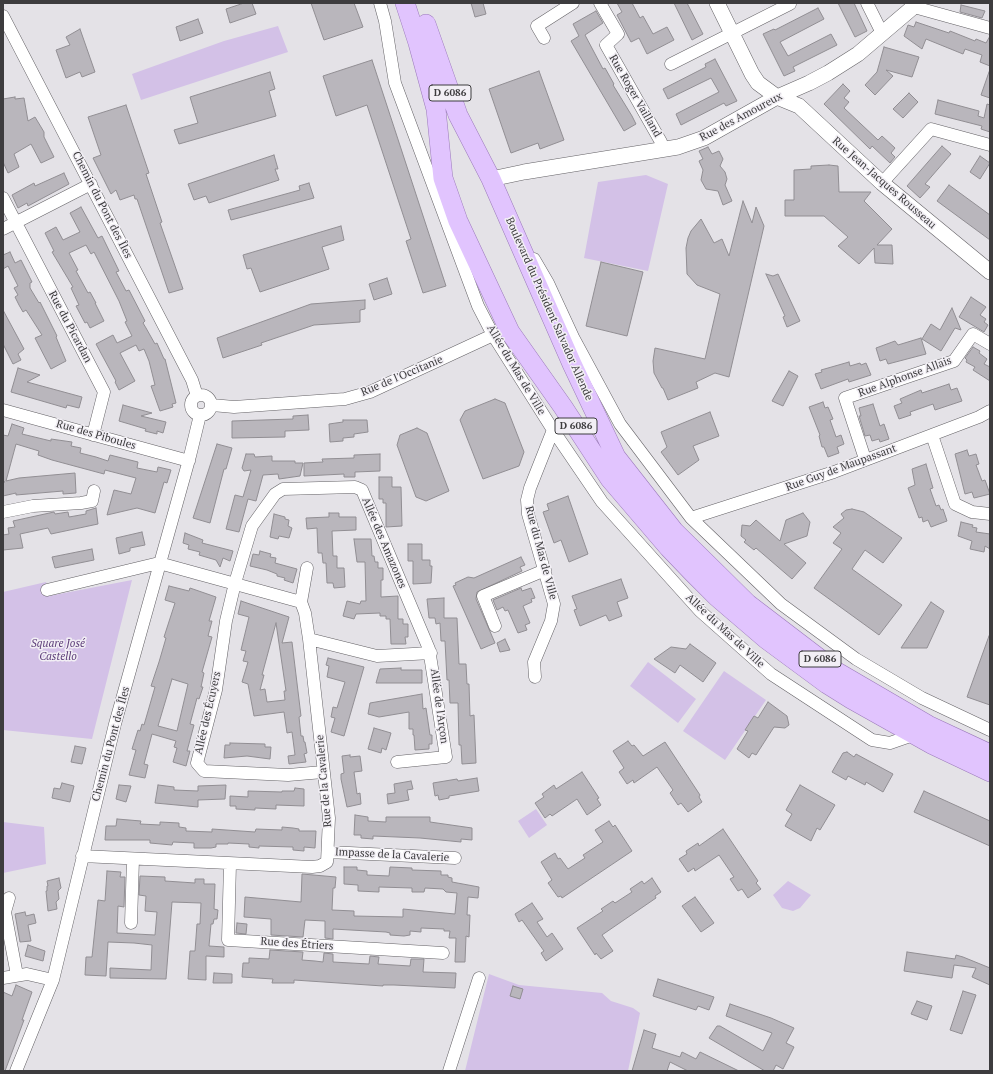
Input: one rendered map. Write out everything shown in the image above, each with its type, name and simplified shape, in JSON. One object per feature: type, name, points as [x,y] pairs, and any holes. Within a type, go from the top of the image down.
[{"type":"main road","name":"D 6086","points":[[405,3],[418,43],[436,109],[443,178],[458,221],[510,332],[567,412],[610,479],[669,548],[738,616],[827,684],[913,735],[990,772]]},
{"type":"main road","name":"Boulevard du Président Salvador Allende","points":[[419,3],[458,116],[491,179],[572,364],[616,457],[674,531],[748,604],[837,672],[928,725],[990,754]]},
{"type":"street","name":"Allée du Mas de Ville","points":[[380,3],[385,21],[395,83],[478,306],[493,335],[553,430],[602,502],[700,611],[771,674],[872,740],[890,743],[913,735]]},
{"type":"street","points":[[544,38],[537,26],[573,3]]},
{"type":"street","name":"Rue Roger Vailland","points":[[600,3],[618,34],[606,45],[661,142],[663,150]]},
{"type":"street","name":"Rue Jean-Jacques Rousseau","points":[[717,3],[755,80],[777,97],[799,106],[882,183],[990,272]]},
{"type":"street","points":[[867,3],[882,33]]},
{"type":"street","points":[[671,64],[790,4]]},
{"type":"street","name":"Rue des Amoureux","points":[[491,179],[524,172],[663,150],[681,146],[704,138],[777,97],[828,73],[858,54],[916,5]]},
{"type":"street","points":[[916,5],[990,28]]},
{"type":"street","name":"Chemin du Pont des Îles","points":[[3,16],[192,380],[198,396]]},
{"type":"street","points":[[882,183],[931,130],[990,145]]},
{"type":"street","points":[[491,179],[548,283],[573,337],[620,424],[690,518],[781,604],[856,659],[922,698],[990,730]]},
{"type":"street","points":[[3,229],[91,184]]},
{"type":"street","name":"Rue du Picardan","points":[[3,198],[104,392],[93,435]]},
{"type":"street","name":"Rue Alphonse Allais","points":[[865,459],[845,398],[954,361],[973,334],[990,344]]},
{"type":"street","name":"Rue de l'Occitanie","points":[[212,405],[234,407],[345,398],[370,392],[493,335]]},
{"type":"street","points":[[203,395],[208,398],[212,405],[209,412],[200,415],[195,413],[192,408],[193,399],[203,395]]},
{"type":"street","name":"Rue des Piboules","points":[[3,410],[188,461]]},
{"type":"street","name":"Rue Guy de Maupassant","points":[[690,518],[807,481],[932,435],[979,417],[990,411]]},
{"type":"street","name":"Chemin du Pont des Îles","points":[[16,1071],[53,980],[115,724],[200,415]]},
{"type":"street","name":"Rue du Mas de Ville","points":[[535,677],[534,662],[551,621],[554,604],[528,514],[527,500],[530,488],[553,430]]},
{"type":"street","points":[[932,435],[955,504],[972,512],[990,514]]},
{"type":"street","name":"Allée des Amazones","points":[[235,583],[252,526],[275,494],[283,489],[355,487],[362,490],[431,653]]},
{"type":"street","points":[[3,512],[33,506],[81,503],[92,500],[94,492]]},
{"type":"street","points":[[47,590],[159,563],[301,602],[307,568]]},
{"type":"street","points":[[495,626],[483,596],[545,570]]},
{"type":"street","name":"Allée des Écuyers","points":[[235,583],[226,621],[216,690],[197,763],[204,771],[288,776],[323,772]]},
{"type":"street","name":"Rue de la Cavalerie","points":[[301,602],[305,613],[309,639],[329,818],[328,852]]},
{"type":"street","points":[[309,639],[377,656],[431,653]]},
{"type":"street","name":"Allée de l'Arçon","points":[[397,762],[446,757],[431,653]]},
{"type":"street","points":[[82,856],[230,864],[320,866],[327,862],[328,852]]},
{"type":"street","name":"Impasse de la Cavalerie","points":[[328,852],[455,858]]},
{"type":"street","points":[[131,923],[133,859]]},
{"type":"street","name":"Rue des Étriers","points":[[230,864],[228,940],[443,953]]},
{"type":"street","points":[[9,898],[5,912],[17,975]]},
{"type":"street","points":[[3,978],[27,974],[53,980]]},
{"type":"street","points":[[449,1071],[479,978]]},
{"type":"green space","points":[[278,26],[288,52],[141,100],[132,74],[224,41]]},
{"type":"green space","points":[[646,175],[668,184],[648,271],[584,258],[598,182]]},
{"type":"green space","name":"Square José Castello","points":[[132,580],[92,739],[3,730],[3,592],[46,582],[49,596]]},
{"type":"green space","points":[[648,662],[696,699],[678,723],[630,686]]},
{"type":"green space","points":[[724,671],[766,700],[725,760],[683,731]]},
{"type":"green space","points":[[536,809],[547,825],[529,838],[518,821]]},
{"type":"green space","points":[[3,822],[44,827],[46,864],[3,873]]},
{"type":"green space","points":[[788,881],[811,895],[800,908],[793,911],[782,908],[773,895]]},
{"type":"green space","points":[[489,974],[519,985],[602,993],[611,1001],[633,1008],[640,1013],[628,1071],[465,1071]]},
{"type":"building","points":[[244,3],[252,3],[256,14],[230,23],[226,9]]},
{"type":"building","points":[[311,3],[354,3],[363,27],[324,40]]},
{"type":"building","points":[[471,3],[483,3],[486,14],[475,17]]},
{"type":"building","points":[[617,3],[632,3],[640,18],[643,16],[653,34],[667,27],[674,40],[647,54],[639,38],[631,42],[617,15],[622,12]]},
{"type":"building","points":[[674,3],[687,3],[703,34],[692,40]]},
{"type":"building","points":[[838,3],[854,3],[867,31],[855,37]]},
{"type":"building","points":[[961,5],[985,11],[982,18],[960,12]]},
{"type":"building","points":[[818,8],[824,19],[780,42],[788,56],[831,34],[837,45],[793,67],[795,71],[784,76],[763,34],[774,29],[775,30]]},
{"type":"building","points":[[596,11],[603,23],[585,35],[603,69],[605,68],[614,84],[613,85],[636,124],[624,131],[571,41],[579,36],[573,24]]},
{"type":"building","points":[[198,19],[203,33],[180,41],[176,27]]},
{"type":"building","points":[[916,22],[949,33],[950,31],[975,41],[976,39],[986,43],[990,36],[990,66],[980,62],[982,55],[965,49],[963,54],[926,39],[922,49],[904,36],[908,25],[914,27]]},
{"type":"building","points":[[80,29],[95,72],[82,77],[80,72],[66,78],[56,50],[70,45],[66,37]]},
{"type":"building","points":[[884,47],[919,57],[912,77],[886,70],[893,76],[875,95],[865,85],[877,72]]},
{"type":"building","points":[[715,59],[737,101],[726,106],[724,103],[681,125],[676,114],[719,92],[711,78],[668,99],[663,89],[706,67],[705,64]]},
{"type":"building","points":[[372,60],[446,286],[423,293],[406,241],[411,239],[367,105],[336,116],[323,76]]},
{"type":"building","points":[[539,71],[564,140],[540,149],[538,143],[511,153],[489,89]]},
{"type":"building","points":[[270,72],[275,89],[269,91],[276,116],[179,144],[174,130],[198,123],[190,97]]},
{"type":"building","points":[[990,72],[990,98],[981,95]]},
{"type":"building","points":[[843,84],[850,91],[844,98],[849,102],[844,108],[878,140],[882,136],[895,148],[891,153],[895,157],[890,163],[872,146],[870,149],[824,104]]},
{"type":"building","points":[[909,93],[918,102],[903,118],[893,109]]},
{"type":"building","points":[[15,97],[15,99],[24,98],[28,121],[35,117],[44,132],[44,137],[54,157],[41,163],[31,144],[14,154],[19,167],[8,173],[3,162],[3,99]]},
{"type":"building","points":[[938,100],[979,111],[978,116],[984,118],[987,104],[990,105],[990,132],[981,129],[982,126],[935,114]]},
{"type":"building","points":[[126,105],[149,173],[146,174],[162,222],[160,223],[183,289],[169,293],[137,199],[135,199],[134,195],[120,200],[116,190],[111,194],[93,158],[101,155],[88,117]]},
{"type":"building","points":[[942,146],[951,154],[925,184],[930,187],[920,198],[907,186]]},
{"type":"building","points":[[708,147],[712,154],[719,151],[723,159],[720,166],[725,172],[727,179],[725,185],[732,201],[723,205],[718,191],[706,189],[701,180],[703,170],[699,161],[703,159],[699,151]]},
{"type":"building","points":[[274,155],[278,169],[275,169],[279,180],[209,203],[206,196],[194,200],[188,184]]},
{"type":"building","points":[[980,156],[990,163],[980,179],[970,172]]},
{"type":"building","points":[[811,166],[838,166],[839,192],[871,192],[864,201],[892,229],[877,245],[892,245],[893,264],[875,263],[874,248],[859,264],[838,246],[848,237],[824,216],[785,216],[785,200],[794,200],[794,170],[811,169]]},
{"type":"building","points":[[64,173],[69,184],[28,206],[27,203],[18,208],[12,195],[34,183],[35,186]]},
{"type":"building","points":[[309,183],[314,198],[231,220],[228,210],[300,190],[299,186]]},
{"type":"building","points":[[949,185],[990,215],[990,240],[937,201]]},
{"type":"building","points":[[743,201],[752,223],[756,207],[764,226],[729,377],[715,373],[696,382],[698,388],[668,400],[654,373],[653,361],[655,348],[705,359],[720,294],[697,285],[687,274],[686,248],[688,238],[691,231],[701,219],[714,243],[722,239],[729,256]]},
{"type":"building","points":[[81,207],[98,238],[102,236],[119,271],[116,272],[126,291],[129,290],[145,321],[143,323],[155,344],[157,343],[165,359],[176,403],[172,404],[173,407],[160,411],[151,386],[155,385],[149,361],[144,349],[139,351],[136,345],[120,353],[135,381],[119,390],[115,382],[116,381],[96,344],[113,335],[117,343],[132,336],[125,322],[127,321],[119,301],[94,252],[91,254],[86,245],[69,253],[78,270],[76,271],[88,293],[90,292],[104,321],[90,328],[87,322],[85,323],[76,306],[79,305],[71,288],[73,287],[52,252],[54,251],[45,233],[56,227],[63,240],[80,232],[70,213]]},
{"type":"building","points":[[341,226],[344,240],[322,247],[329,269],[260,292],[251,268],[247,269],[243,255]]},
{"type":"building","points":[[10,252],[15,263],[21,260],[32,282],[30,283],[30,288],[39,303],[40,302],[57,336],[56,337],[66,361],[51,369],[35,338],[42,335],[26,310],[23,312],[15,297],[18,295],[14,288],[18,286],[8,266],[3,269],[3,255]]},
{"type":"building","points":[[601,262],[643,272],[627,336],[586,326]]},
{"type":"building","points":[[766,274],[773,276],[778,274],[800,321],[787,327],[783,317],[785,316]]},
{"type":"building","points":[[387,278],[392,294],[374,300],[369,284]]},
{"type":"building","points":[[971,297],[986,307],[980,315],[986,319],[984,322],[988,325],[984,332],[959,317]]},
{"type":"building","points":[[365,300],[365,309],[360,310],[360,322],[314,325],[223,358],[217,338],[311,304]]},
{"type":"building","points":[[952,308],[961,330],[955,328],[941,351],[922,339],[931,324],[940,330]]},
{"type":"building","points":[[3,310],[24,349],[18,354],[21,360],[13,364],[3,344]]},
{"type":"building","points":[[921,338],[926,354],[888,364],[886,359],[880,361],[876,348],[895,341],[898,345]]},
{"type":"building","points":[[973,347],[980,351],[979,353],[987,359],[984,364],[990,367],[990,381],[973,370],[975,367],[966,362],[967,360],[965,358]]},
{"type":"building","points":[[849,362],[850,366],[866,363],[871,375],[849,382],[848,379],[821,389],[815,374],[822,372],[821,370]]},
{"type":"building","points":[[18,368],[40,375],[27,382],[82,397],[79,408],[67,405],[66,408],[11,392]]},
{"type":"building","points":[[789,371],[798,376],[783,406],[772,401]]},
{"type":"building","points":[[949,384],[951,390],[957,388],[962,401],[935,410],[933,404],[910,412],[911,415],[899,419],[894,406],[902,403],[900,399],[921,390],[922,393]]},
{"type":"building","points":[[495,399],[505,403],[524,452],[519,466],[483,479],[460,420],[465,411]]},
{"type":"building","points":[[823,402],[825,408],[828,407],[833,419],[830,420],[836,437],[841,435],[844,444],[837,447],[839,453],[828,457],[824,447],[822,447],[820,435],[809,407]]},
{"type":"building","points":[[873,404],[880,426],[884,424],[889,439],[880,442],[879,439],[872,441],[870,435],[865,436],[859,416],[861,416],[859,408]]},
{"type":"building","points":[[123,405],[152,413],[141,416],[166,422],[163,433],[157,431],[157,434],[145,431],[146,429],[119,421]]},
{"type":"building","points":[[710,412],[719,436],[693,446],[699,460],[678,475],[661,452],[667,447],[661,432]]},
{"type":"building","points":[[308,415],[309,430],[285,431],[285,437],[232,438],[232,421],[293,419],[293,416]]},
{"type":"building","points":[[343,420],[367,420],[368,432],[354,434],[354,437],[343,438],[343,441],[330,442],[329,424],[343,422]]},
{"type":"building","points":[[12,424],[24,428],[22,434],[51,441],[51,439],[72,442],[71,446],[81,448],[80,453],[108,461],[110,455],[138,462],[137,468],[157,472],[158,467],[171,470],[167,483],[164,482],[155,513],[137,508],[107,515],[114,490],[131,494],[136,478],[105,470],[104,474],[52,460],[38,455],[39,451],[16,444],[6,481],[19,478],[75,473],[76,493],[63,494],[63,491],[16,495],[16,493],[3,496],[3,482],[5,482],[3,481],[3,435],[8,436]]},
{"type":"building","points":[[417,428],[427,433],[449,491],[426,501],[416,497],[397,445],[400,435]]},
{"type":"building","points":[[217,444],[232,448],[226,469],[224,469],[210,523],[193,518]]},
{"type":"building","points":[[967,450],[969,456],[976,454],[979,464],[976,465],[982,481],[985,480],[990,494],[974,498],[972,492],[965,494],[955,454]]},
{"type":"building","points":[[246,454],[254,454],[255,457],[272,456],[272,461],[295,461],[295,463],[303,463],[300,476],[279,479],[278,474],[263,475],[256,501],[248,499],[239,532],[226,529],[235,495],[243,497],[251,470],[244,471],[242,468]]},
{"type":"building","points":[[380,454],[380,471],[355,472],[355,477],[344,477],[344,474],[304,476],[304,463],[323,462],[322,459],[354,458],[354,455]]},
{"type":"building","points":[[926,464],[933,488],[930,489],[936,506],[939,505],[941,510],[943,509],[947,521],[931,527],[928,520],[923,522],[922,517],[919,518],[908,488],[915,485],[912,469]]},
{"type":"building","points":[[379,477],[392,477],[392,487],[401,487],[402,526],[386,527],[386,503],[383,503],[383,499],[379,499]]},
{"type":"building","points":[[568,496],[588,554],[569,562],[561,540],[554,543],[543,512],[549,510],[547,504]]},
{"type":"building","points":[[96,508],[98,524],[51,534],[48,528],[20,534],[23,548],[3,550],[3,535],[9,534],[8,528],[15,527],[13,521],[54,512],[55,514],[68,512],[69,517],[86,514],[86,511]]},
{"type":"building","points":[[852,509],[864,512],[902,538],[883,563],[865,550],[852,569],[902,605],[879,635],[814,588],[842,549],[833,543],[841,533],[833,527],[844,518],[841,514],[846,510]]},
{"type":"building","points":[[329,513],[339,513],[339,517],[356,517],[356,530],[332,531],[333,556],[337,556],[337,568],[344,568],[345,587],[334,588],[333,583],[327,583],[326,563],[323,563],[322,553],[318,553],[317,528],[307,529],[306,518],[329,517]]},
{"type":"building","points":[[803,513],[810,522],[807,536],[784,544],[806,563],[792,579],[756,548],[754,550],[744,542],[746,540],[741,536],[742,525],[750,526],[756,520],[780,541],[786,520]]},
{"type":"building","points":[[274,514],[285,517],[285,519],[289,520],[288,526],[292,528],[289,538],[279,536],[278,539],[270,537]]},
{"type":"building","points":[[961,522],[973,525],[972,527],[977,528],[976,532],[990,534],[990,549],[985,546],[984,552],[970,549],[972,541],[958,536]]},
{"type":"building","points":[[142,532],[145,545],[130,548],[130,551],[119,554],[116,538]]},
{"type":"building","points":[[185,533],[203,540],[202,543],[233,551],[230,561],[223,558],[220,567],[216,560],[199,555],[200,552],[188,549],[189,545],[183,543]]},
{"type":"building","points":[[354,539],[371,539],[372,556],[374,556],[375,562],[378,562],[378,568],[383,568],[381,597],[398,596],[398,619],[403,619],[403,624],[408,624],[408,637],[405,637],[406,644],[391,644],[390,619],[386,619],[386,616],[380,616],[380,613],[356,614],[354,619],[343,616],[347,601],[360,604],[361,601],[366,601],[365,562],[357,562]]},
{"type":"building","points":[[408,544],[422,544],[422,560],[430,560],[430,566],[432,566],[431,583],[413,584],[413,561],[408,561]]},
{"type":"building","points":[[92,549],[94,560],[55,568],[52,557]]},
{"type":"building","points":[[260,551],[271,554],[270,557],[276,558],[275,563],[297,569],[293,583],[284,580],[285,578],[277,576],[277,574],[267,570],[250,566],[253,554],[259,555]]},
{"type":"building","points":[[521,557],[525,565],[520,567],[522,571],[477,592],[476,599],[495,643],[481,649],[453,586],[456,585],[455,583],[468,577],[474,578]]},
{"type":"building","points":[[621,579],[628,598],[617,602],[622,616],[609,621],[606,615],[580,626],[574,610],[577,609],[572,596]]},
{"type":"building","points":[[169,586],[189,591],[190,588],[216,597],[209,621],[212,621],[208,636],[212,637],[202,672],[204,673],[201,687],[203,687],[199,699],[197,698],[190,724],[194,725],[187,751],[190,751],[186,766],[173,762],[177,748],[174,747],[176,741],[152,734],[144,764],[148,765],[145,778],[129,775],[136,750],[132,749],[138,730],[140,731],[142,724],[144,725],[155,687],[151,686],[175,603],[165,600]],"holes":[[[172,679],[188,684],[177,731],[158,726]]]},
{"type":"building","points":[[521,588],[522,591],[531,588],[535,598],[531,599],[532,602],[523,606],[530,623],[525,625],[527,630],[518,633],[508,610],[505,611],[503,607],[497,610],[493,600]]},
{"type":"building","points":[[444,598],[444,618],[457,618],[459,664],[466,664],[467,684],[469,684],[470,716],[474,715],[476,763],[462,764],[461,745],[459,745],[458,703],[450,703],[445,641],[441,641],[440,623],[436,624],[435,618],[429,618],[427,599]]},
{"type":"building","points":[[241,601],[289,617],[282,643],[292,642],[301,716],[299,717],[301,736],[303,736],[307,753],[304,754],[306,762],[289,764],[288,756],[295,755],[292,732],[287,733],[284,712],[254,716],[248,684],[242,682],[248,662],[243,661],[246,651],[241,650],[249,617],[238,614]],"holes":[[[276,623],[286,691],[284,691],[285,700],[267,702],[265,689],[260,690],[264,675],[262,675]]]},
{"type":"building","points":[[931,602],[944,611],[927,648],[901,648]]},
{"type":"building","points":[[990,636],[990,705],[967,697]]},
{"type":"building","points":[[505,639],[510,650],[500,652],[497,643]]},
{"type":"building","points":[[690,644],[716,663],[703,682],[680,665],[675,673],[654,659],[671,647],[686,649]]},
{"type":"building","points":[[328,658],[364,667],[344,736],[331,732],[335,718],[331,717],[333,707],[337,708],[345,682],[327,677],[329,666],[326,665]]},
{"type":"building","points":[[401,668],[401,670],[422,670],[422,683],[376,683],[380,669]]},
{"type":"building","points":[[422,694],[423,709],[426,708],[430,735],[432,735],[432,744],[429,744],[429,749],[415,750],[413,729],[409,729],[409,712],[379,717],[368,714],[370,703]]},
{"type":"building","points":[[768,702],[787,716],[789,725],[785,728],[774,727],[756,755],[752,753],[749,758],[737,749],[748,731],[745,730],[754,716],[758,718]]},
{"type":"building","points":[[374,728],[391,733],[386,750],[382,748],[381,753],[368,749]]},
{"type":"building","points":[[628,741],[632,746],[634,745],[643,756],[665,742],[700,795],[699,797],[702,802],[688,812],[681,803],[678,805],[670,793],[673,790],[657,767],[634,783],[633,780],[627,784],[619,772],[624,768],[613,751]]},
{"type":"building","points":[[230,743],[265,744],[265,747],[271,747],[270,759],[247,756],[224,758],[225,745],[230,745]]},
{"type":"building","points":[[75,746],[86,748],[82,764],[71,762]]},
{"type":"building","points":[[847,752],[854,757],[856,754],[893,774],[883,792],[866,782],[865,785],[848,776],[846,780],[832,772],[843,753]]},
{"type":"building","points":[[350,755],[350,757],[360,756],[362,771],[354,772],[357,794],[360,793],[361,804],[347,807],[341,779],[341,774],[344,773],[342,756]]},
{"type":"building","points":[[582,772],[599,798],[597,799],[601,805],[587,815],[577,799],[552,816],[550,814],[545,818],[535,803],[544,797],[542,794],[554,785],[556,789]]},
{"type":"building","points":[[477,778],[479,791],[449,796],[449,798],[439,800],[438,795],[435,796],[433,783],[457,779],[458,781]]},
{"type":"building","points":[[411,781],[413,789],[407,790],[409,800],[388,804],[387,794],[395,793],[394,784]]},
{"type":"building","points":[[62,783],[74,786],[70,802],[52,798],[54,788],[60,789]]},
{"type":"building","points":[[119,785],[131,786],[126,802],[116,799]]},
{"type":"building","points":[[158,785],[174,787],[174,790],[198,791],[198,786],[226,785],[225,799],[198,800],[198,807],[155,803]]},
{"type":"building","points":[[800,785],[835,805],[820,830],[817,828],[811,841],[785,826],[792,814],[786,810]]},
{"type":"building","points":[[295,788],[304,789],[304,806],[276,805],[276,809],[255,808],[255,810],[236,809],[236,806],[230,806],[230,796],[248,797],[248,791],[282,792],[294,791]]},
{"type":"building","points":[[924,791],[990,821],[990,846],[914,812]]},
{"type":"building","points":[[355,815],[368,817],[368,821],[386,822],[386,817],[430,817],[430,822],[472,828],[472,840],[461,839],[461,842],[420,838],[373,836],[373,839],[361,838],[361,835],[354,835]]},
{"type":"building","points":[[117,819],[141,821],[140,824],[160,825],[160,822],[179,823],[179,827],[186,828],[186,831],[212,832],[212,829],[255,832],[256,829],[282,830],[282,827],[299,829],[299,831],[316,831],[315,848],[304,847],[304,851],[293,850],[293,847],[259,846],[259,848],[249,847],[249,844],[228,843],[216,844],[216,847],[211,848],[194,848],[194,843],[173,842],[172,845],[150,843],[150,840],[105,840],[106,826],[116,826]]},
{"type":"building","points":[[609,821],[613,827],[615,825],[632,851],[562,898],[561,896],[558,897],[548,883],[552,880],[541,862],[555,853],[558,859],[560,858],[568,869],[585,858],[583,855],[603,842],[595,830]]},
{"type":"building","points":[[723,829],[758,881],[756,883],[761,889],[748,898],[742,889],[738,891],[730,879],[734,877],[719,855],[695,871],[694,868],[688,872],[679,859],[687,854],[686,851],[698,843],[699,846]]},
{"type":"building","points":[[344,867],[357,867],[357,870],[367,871],[367,875],[389,876],[390,867],[412,868],[412,870],[441,871],[441,875],[448,875],[448,877],[452,878],[452,882],[479,887],[478,898],[468,897],[467,915],[470,915],[469,937],[466,936],[465,962],[455,962],[456,938],[449,938],[450,931],[444,931],[444,929],[421,928],[421,932],[410,931],[410,935],[404,936],[390,935],[390,933],[386,932],[333,929],[333,939],[325,938],[325,921],[305,920],[303,937],[271,935],[271,919],[244,917],[245,897],[301,902],[302,874],[336,877],[335,888],[333,888],[332,910],[354,911],[354,916],[403,917],[403,909],[455,914],[457,893],[446,892],[443,889],[425,888],[424,892],[412,892],[412,888],[379,887],[379,892],[358,891],[358,885],[344,884]]},
{"type":"building","points":[[107,871],[121,872],[120,877],[125,877],[124,907],[118,906],[117,933],[155,935],[157,912],[145,911],[146,896],[139,895],[140,876],[165,877],[165,881],[195,883],[195,879],[204,879],[204,884],[215,884],[214,909],[218,910],[217,919],[214,919],[213,924],[211,924],[209,946],[224,947],[224,957],[206,956],[206,980],[188,979],[190,951],[195,951],[197,924],[200,924],[201,903],[172,902],[166,979],[110,978],[110,968],[151,970],[152,945],[134,943],[108,942],[106,976],[85,975],[86,957],[92,957],[98,900],[105,901]]},
{"type":"building","points":[[59,878],[61,888],[58,891],[59,899],[56,902],[57,909],[48,911],[46,891],[48,886],[47,881]]},
{"type":"building","points":[[652,878],[661,892],[655,896],[656,898],[602,935],[613,951],[601,959],[596,953],[595,955],[577,928],[603,911],[601,909],[613,901],[615,903],[632,892],[630,889],[642,881],[644,884]]},
{"type":"building","points":[[695,897],[714,923],[701,932],[682,906]]},
{"type":"building","points":[[532,903],[543,919],[537,922],[547,937],[552,933],[563,949],[546,961],[541,953],[544,951],[522,920],[519,922],[515,914]]},
{"type":"building","points":[[25,912],[26,916],[34,914],[36,923],[28,925],[31,941],[20,942],[15,914]]},
{"type":"building","points":[[237,923],[247,924],[246,934],[236,933]]},
{"type":"building","points":[[28,945],[45,951],[43,961],[25,956]]},
{"type":"building","points":[[270,950],[303,952],[302,960],[323,962],[324,953],[333,954],[333,962],[369,964],[370,956],[379,957],[378,964],[410,966],[411,959],[424,959],[423,972],[456,973],[455,988],[394,985],[383,986],[294,980],[294,983],[272,983],[273,979],[242,977],[243,963],[249,963],[249,958],[269,959]]},
{"type":"building","points":[[907,952],[955,959],[956,955],[963,957],[990,968],[990,985],[972,977],[976,968],[954,965],[952,978],[904,971]]},
{"type":"building","points":[[214,973],[232,974],[232,983],[213,983]]},
{"type":"building","points":[[658,979],[714,997],[709,1010],[698,1006],[696,1010],[653,996]]},
{"type":"building","points":[[16,985],[32,992],[22,1020],[24,1020],[5,1071],[3,1071],[3,992],[12,996]]},
{"type":"building","points":[[513,986],[523,989],[520,999],[510,996]]},
{"type":"building","points":[[963,991],[976,995],[962,1034],[950,1030]]},
{"type":"building","points":[[917,1001],[932,1006],[927,1020],[911,1014]]},
{"type":"building","points":[[730,1004],[771,1018],[794,1028],[786,1043],[794,1047],[783,1069],[776,1065],[773,1071],[765,1071],[709,1038],[717,1026],[720,1026],[763,1051],[772,1033],[726,1016]]},
{"type":"building","points":[[644,1030],[656,1034],[652,1048],[680,1057],[682,1052],[696,1059],[700,1052],[739,1071],[688,1071],[670,1062],[667,1071],[632,1071]]}]
